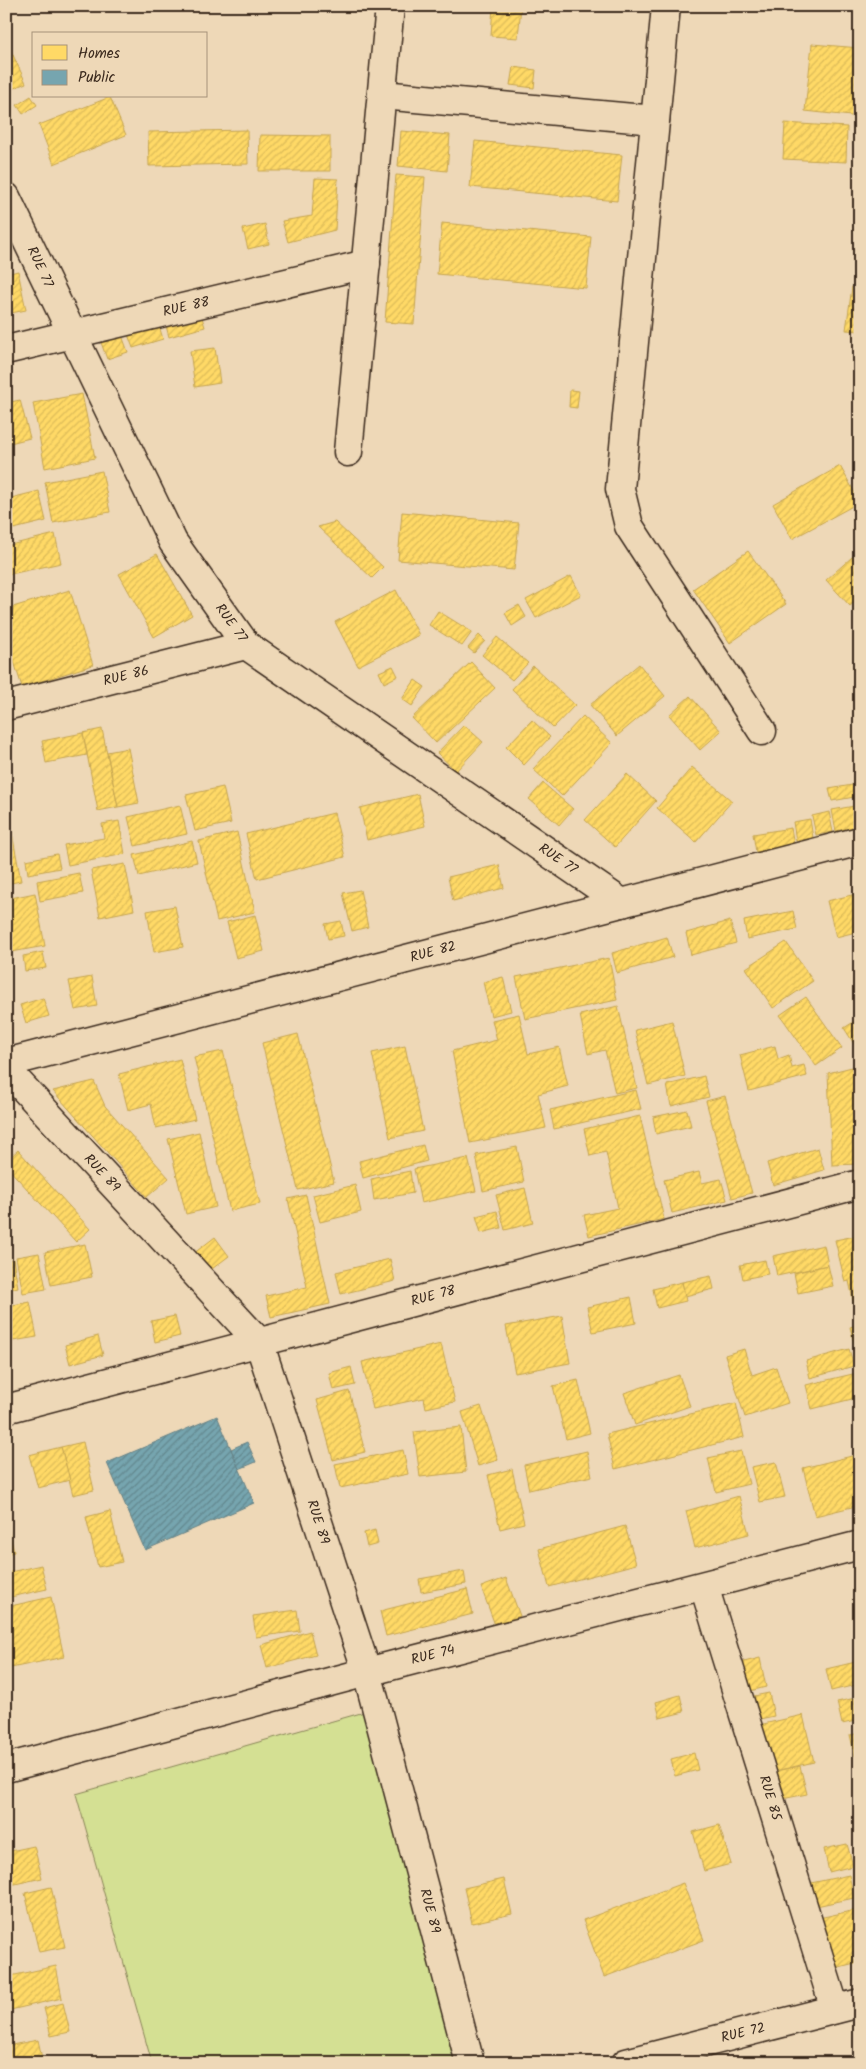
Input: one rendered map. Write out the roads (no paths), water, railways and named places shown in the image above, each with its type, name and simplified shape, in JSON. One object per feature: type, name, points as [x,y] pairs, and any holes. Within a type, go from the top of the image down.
[{"type":"street","points":[[348,452],[390,6]]},
{"type":"street","points":[[666,6],[620,489],[629,526],[762,731]]},
{"type":"street","points":[[382,95],[655,120]]},
{"type":"street","name":"RUE 77","points":[[6,197],[173,542],[246,645],[622,903]]},
{"type":"street","name":"RUE 88","points":[[6,350],[366,264]]},
{"type":"street","name":"RUE 86","points":[[6,706],[246,645]]},
{"type":"street","name":"RUE 82","points":[[6,1063],[860,841]]},
{"type":"street","name":"RUE 89","points":[[6,1069],[259,1342],[367,1672],[470,2063]]},
{"type":"street","name":"RUE 78","points":[[6,1409],[860,1184]]},
{"type":"street","name":"RUE 74","points":[[6,1768],[367,1672],[860,1545]]},
{"type":"street","name":"RUE 85","points":[[704,1586],[847,2006]]},
{"type":"street","name":"RUE 72","points":[[626,2063],[847,2006]]}]
